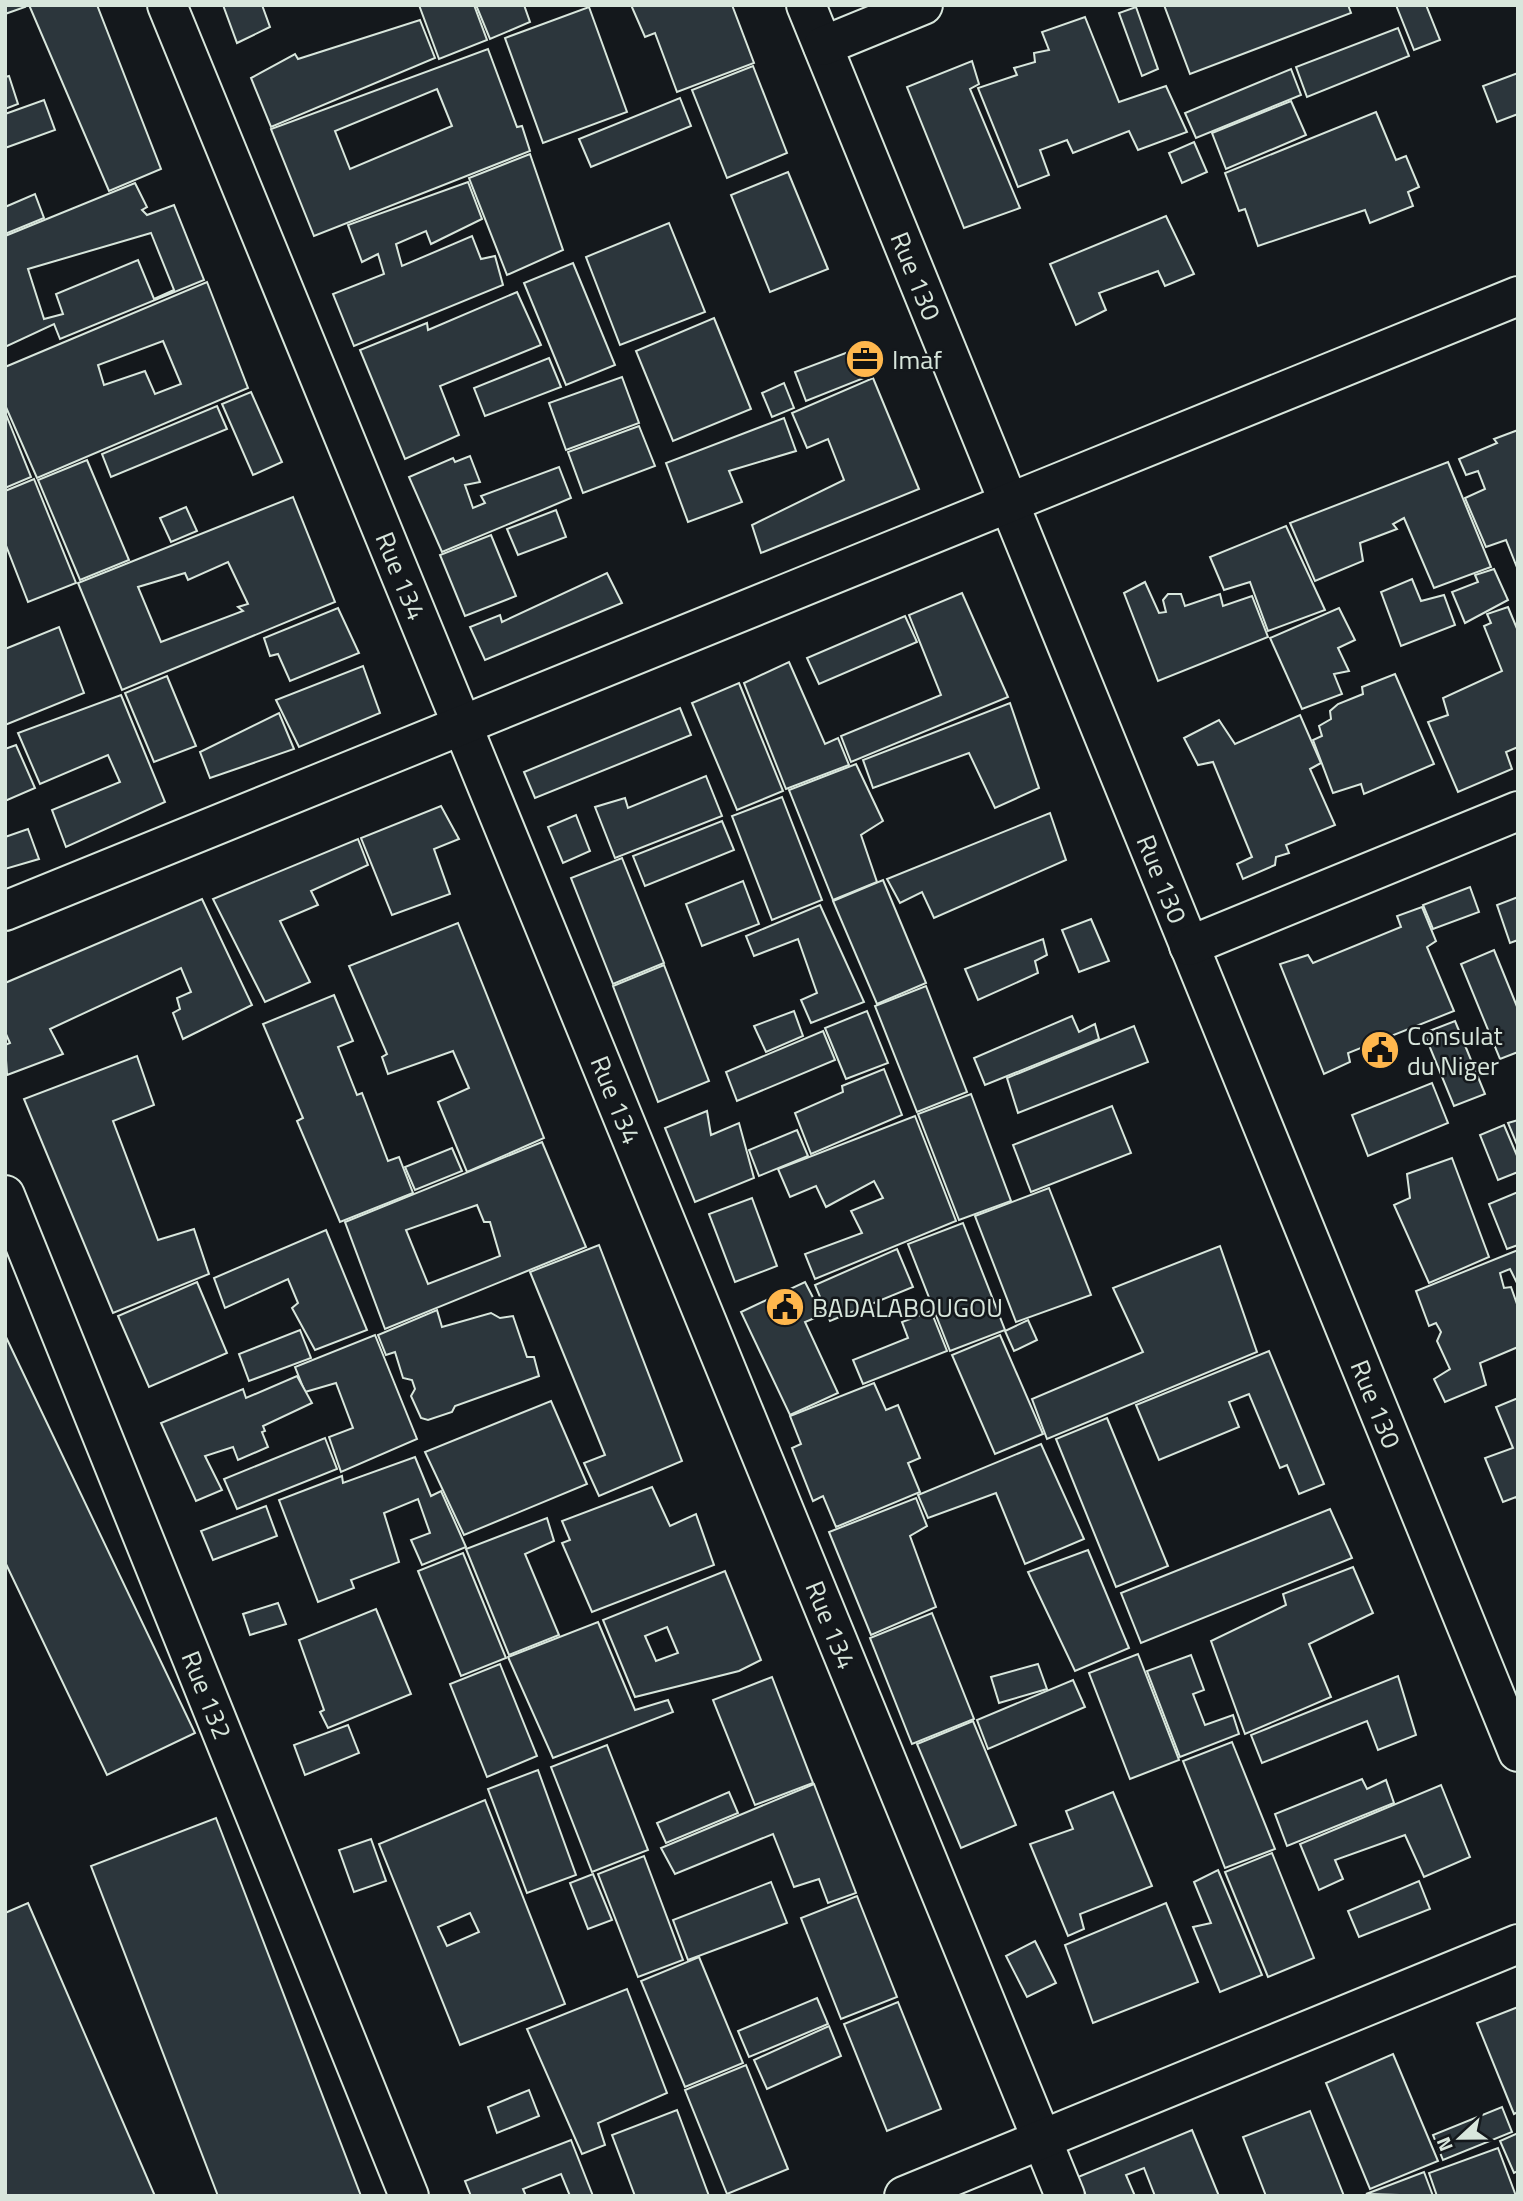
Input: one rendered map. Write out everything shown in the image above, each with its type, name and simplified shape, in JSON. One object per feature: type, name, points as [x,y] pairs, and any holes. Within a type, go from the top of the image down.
[{"type":"street","name":"Rue 134","points":[[167,5],[1065,2196]]},
{"type":"street","name":"Rue 130","points":[[806,5],[1518,1752]]},
{"type":"street","points":[[823,46],[923,5]]},
{"type":"street","points":[[5,911],[1518,296]]},
{"type":"street","points":[[1189,946],[1518,811]]},
{"type":"street","name":"Rue 132","points":[[5,1195],[409,2196]]},
{"type":"street","points":[[904,2196],[1518,1944]]},
{"type":"building","points":[[5,5],[24,5],[25,7],[5,14]]},
{"type":"building","points":[[29,5],[97,5],[161,169],[109,191]]},
{"type":"building","points":[[223,5],[262,5],[270,27],[237,43]]},
{"type":"building","points":[[419,5],[474,5],[487,40],[439,59]]},
{"type":"building","points":[[476,5],[524,5],[530,22],[490,39]]},
{"type":"building","points":[[631,5],[732,5],[754,63],[677,92],[655,33],[645,37]]},
{"type":"building","points":[[1164,5],[1348,5],[1351,13],[1190,74]]},
{"type":"building","points":[[1396,5],[1426,5],[1440,40],[1414,50]]},
{"type":"building","points":[[589,7],[627,112],[543,143],[505,38]]},
{"type":"building","points":[[1136,7],[1158,69],[1142,76],[1119,13]]},
{"type":"building","points":[[1085,17],[1119,102],[1166,86],[1187,132],[1138,150],[1129,131],[1073,153],[1067,140],[1040,150],[1049,175],[1018,187],[978,88],[1017,75],[1014,68],[1035,62],[1034,53],[1049,50],[1042,32]]},
{"type":"building","points":[[420,20],[435,58],[271,127],[251,78],[295,54],[298,59]]},
{"type":"building","points":[[1398,28],[1409,56],[1307,97],[1296,67]]},
{"type":"building","points":[[488,49],[517,127],[522,126],[530,151],[314,236],[271,129]],"holes":[[[437,89],[452,126],[350,169],[335,131]]]},
{"type":"building","points":[[972,61],[979,84],[970,89],[1020,208],[964,228],[907,87]]},
{"type":"building","points":[[753,66],[787,153],[727,178],[692,90]]},
{"type":"building","points":[[1291,69],[1301,95],[1196,138],[1185,113]]},
{"type":"building","points":[[1518,73],[1518,114],[1497,122],[1483,86]]},
{"type":"building","points":[[9,76],[18,104],[5,109],[5,77]]},
{"type":"building","points":[[680,98],[691,126],[591,167],[579,139]]},
{"type":"building","points":[[44,100],[55,130],[5,148],[5,114]]},
{"type":"building","points":[[1291,101],[1306,135],[1226,169],[1212,133]]},
{"type":"building","points":[[1376,112],[1396,160],[1406,156],[1419,187],[1408,192],[1413,206],[1370,223],[1365,210],[1258,246],[1245,209],[1239,211],[1225,173]]},
{"type":"building","points":[[1194,142],[1207,172],[1182,183],[1169,153]]},
{"type":"building","points":[[530,154],[563,250],[507,275],[469,178]]},
{"type":"building","points":[[788,172],[828,269],[770,292],[731,195]]},
{"type":"building","points":[[468,182],[482,219],[431,244],[426,231],[396,244],[402,266],[472,236],[481,259],[495,256],[503,285],[354,346],[333,294],[384,274],[378,254],[362,262],[348,225]]},
{"type":"building","points":[[135,183],[147,207],[142,210],[147,215],[174,205],[204,280],[60,339],[54,324],[5,347],[5,236]],"holes":[[[151,233],[174,290],[154,299],[138,260],[56,294],[63,314],[44,319],[28,269]]]},
{"type":"building","points":[[35,194],[44,218],[5,234],[5,207]]},
{"type":"building","points":[[1166,216],[1194,274],[1165,286],[1158,271],[1099,293],[1106,310],[1076,325],[1050,264]]},
{"type":"building","points":[[669,223],[705,312],[620,345],[586,257]]},
{"type":"building","points":[[573,263],[615,365],[566,385],[524,283]]},
{"type":"building","points":[[207,282],[248,388],[37,478],[5,405],[5,367]],"holes":[[[163,341],[181,384],[155,394],[145,371],[104,385],[98,365]]]},
{"type":"building","points":[[517,292],[541,345],[440,386],[459,435],[405,459],[360,350],[427,323],[428,330]]},
{"type":"building","points":[[714,318],[751,409],[673,441],[636,351]]},
{"type":"building","points":[[859,348],[869,376],[806,401],[795,372]]},
{"type":"building","points":[[549,358],[561,387],[485,416],[474,388]]},
{"type":"building","points":[[622,377],[639,423],[566,450],[549,403]]},
{"type":"building","points":[[873,378],[919,489],[761,553],[752,525],[844,480],[828,439],[807,448],[792,413]]},
{"type":"building","points":[[784,383],[794,408],[772,417],[762,393]]},
{"type":"building","points":[[251,392],[282,462],[253,475],[222,404]]},
{"type":"building","points":[[217,406],[227,429],[111,477],[102,454]]},
{"type":"building","points":[[5,412],[31,477],[5,488]]},
{"type":"building","points":[[784,418],[796,451],[729,471],[742,502],[688,522],[666,463]]},
{"type":"building","points":[[639,426],[655,466],[583,493],[568,452]]},
{"type":"building","points":[[1518,430],[1518,570],[1506,540],[1486,547],[1465,498],[1485,489],[1478,471],[1466,475],[1459,459],[1497,443],[1494,439]]},
{"type":"building","points":[[470,456],[480,482],[465,485],[473,508],[485,503],[481,496],[559,467],[571,498],[442,552],[409,477],[453,458],[455,462]]},
{"type":"building","points":[[87,460],[129,560],[80,580],[38,480]]},
{"type":"building","points":[[1448,462],[1491,567],[1434,588],[1404,518],[1393,524],[1397,529],[1360,543],[1363,561],[1315,581],[1290,523]]},
{"type":"building","points":[[34,479],[76,583],[28,602],[5,543],[5,491]]},
{"type":"building","points":[[293,497],[335,602],[122,690],[78,583]],"holes":[[[228,562],[248,604],[238,607],[243,611],[161,642],[138,587],[185,573],[188,580]]]},
{"type":"building","points":[[186,507],[197,531],[171,542],[160,518]]},
{"type":"building","points":[[556,510],[566,537],[518,555],[507,529]]},
{"type":"building","points":[[1286,526],[1325,610],[1268,631],[1250,582],[1224,590],[1210,557]]},
{"type":"building","points":[[491,535],[516,596],[465,616],[440,555]]},
{"type":"building","points":[[1494,569],[1508,600],[1465,623],[1452,592],[1478,582],[1475,575]]},
{"type":"building","points":[[607,573],[622,603],[485,660],[470,627],[500,615],[502,622]]},
{"type":"building","points":[[1412,579],[1421,601],[1444,595],[1455,625],[1401,646],[1381,592]]},
{"type":"building","points":[[1145,582],[1159,613],[1166,612],[1163,600],[1168,594],[1181,594],[1185,606],[1220,594],[1223,606],[1252,596],[1268,637],[1158,681],[1124,593]]},
{"type":"building","points":[[962,593],[1008,697],[851,762],[841,736],[941,695],[909,615]]},
{"type":"building","points":[[1508,607],[1518,631],[1518,747],[1506,752],[1512,769],[1458,792],[1428,722],[1448,715],[1443,698],[1502,671],[1484,626],[1491,623],[1487,614]]},
{"type":"building","points":[[338,608],[359,653],[290,681],[278,654],[270,656],[264,638]]},
{"type":"building","points":[[1339,608],[1355,640],[1338,648],[1349,671],[1334,674],[1342,694],[1302,709],[1270,638]]},
{"type":"building","points":[[905,616],[917,642],[819,684],[807,658]]},
{"type":"building","points":[[59,627],[84,693],[5,725],[5,649]]},
{"type":"building","points":[[789,662],[825,744],[838,738],[849,765],[786,789],[744,683]]},
{"type":"building","points":[[363,666],[380,713],[299,747],[276,700]]},
{"type":"building","points":[[1395,674],[1434,764],[1364,794],[1361,784],[1333,793],[1313,740],[1322,736],[1319,726],[1331,719],[1330,711],[1338,704],[1363,694],[1362,687]]},
{"type":"building","points":[[167,676],[196,746],[154,762],[125,693]]},
{"type":"building","points":[[739,683],[783,791],[737,810],[692,703]]},
{"type":"building","points":[[121,695],[165,802],[66,847],[52,810],[120,782],[108,755],[40,784],[18,733]]},
{"type":"building","points":[[1010,703],[1039,788],[995,808],[969,753],[873,788],[863,760]]},
{"type":"building","points":[[680,708],[691,735],[535,798],[524,772]]},
{"type":"building","points":[[279,713],[294,749],[210,778],[200,752]]},
{"type":"building","points":[[1300,715],[1321,763],[1310,769],[1335,825],[1286,845],[1289,853],[1276,857],[1275,865],[1243,879],[1237,864],[1252,857],[1213,762],[1198,765],[1184,738],[1219,720],[1235,744]]},
{"type":"building","points":[[16,745],[35,788],[5,801],[5,749]]},
{"type":"building","points":[[856,764],[883,821],[861,835],[877,882],[833,900],[789,790]]},
{"type":"building","points":[[706,776],[722,816],[615,858],[595,807],[625,798],[628,808]]},
{"type":"building","points":[[782,797],[822,900],[772,920],[732,816]]},
{"type":"building","points":[[441,806],[459,839],[434,849],[450,894],[392,915],[361,838]]},
{"type":"building","points":[[1050,813],[1066,860],[934,918],[922,892],[900,903],[887,879]]},
{"type":"building","points":[[576,815],[590,851],[563,863],[548,827]]},
{"type":"building","points":[[722,821],[734,850],[645,886],[633,856]]},
{"type":"building","points":[[28,829],[39,859],[5,869],[5,837]]},
{"type":"building","points":[[358,839],[368,865],[311,891],[318,905],[280,921],[310,982],[265,1002],[213,899]]},
{"type":"building","points":[[622,858],[664,963],[613,984],[571,878]]},
{"type":"building","points":[[883,880],[926,983],[877,1004],[833,901]]},
{"type":"building","points":[[743,881],[759,924],[702,946],[686,904]]},
{"type":"building","points":[[1470,887],[1479,912],[1433,929],[1423,905]]},
{"type":"building","points":[[1518,897],[1518,940],[1510,943],[1497,905]]},
{"type":"building","points":[[202,899],[252,1005],[183,1039],[173,1013],[180,1009],[177,998],[191,992],[181,968],[50,1029],[63,1054],[7,1075],[5,1045],[10,1043],[5,1032],[5,983]]},
{"type":"building","points":[[820,905],[864,1002],[811,1023],[801,1000],[817,993],[798,939],[754,956],[746,936]]},
{"type":"building","points":[[1422,907],[1436,941],[1427,947],[1454,1011],[1348,1053],[1350,1062],[1324,1074],[1280,964],[1308,955],[1313,963],[1401,927],[1397,916]]},
{"type":"building","points":[[1091,919],[1109,961],[1079,972],[1062,930]]},
{"type":"building","points":[[458,923],[544,1138],[467,1172],[438,1102],[469,1088],[453,1051],[388,1074],[382,1057],[387,1054],[349,966]]},
{"type":"building","points":[[1043,939],[1047,955],[1035,961],[1038,973],[978,1000],[965,969]]},
{"type":"building","points":[[1494,950],[1518,1009],[1518,1052],[1500,1059],[1461,964]]},
{"type":"building","points":[[664,965],[709,1081],[658,1102],[613,986]]},
{"type":"building","points":[[926,986],[967,1092],[917,1112],[875,1006]]},
{"type":"building","points":[[334,995],[353,1041],[338,1047],[357,1095],[362,1093],[388,1161],[399,1157],[413,1193],[340,1222],[297,1121],[303,1118],[263,1024]]},
{"type":"building","points":[[794,1011],[803,1036],[766,1052],[754,1026]]},
{"type":"building","points":[[867,1011],[888,1063],[846,1079],[825,1028]]},
{"type":"building","points":[[1072,1016],[1079,1032],[1095,1024],[1099,1039],[985,1085],[974,1058]]},
{"type":"building","points":[[1455,1021],[1485,1094],[1454,1106],[1424,1033]]},
{"type":"building","points":[[1134,1026],[1148,1062],[1018,1113],[1007,1078]]},
{"type":"building","points":[[823,1031],[835,1060],[737,1101],[726,1072]]},
{"type":"building","points":[[137,1056],[154,1105],[113,1121],[158,1240],[194,1229],[209,1274],[113,1313],[24,1099]]},
{"type":"building","points":[[884,1069],[902,1115],[811,1154],[795,1113],[843,1092],[842,1086]]},
{"type":"building","points":[[1432,1083],[1448,1123],[1368,1156],[1352,1115]]},
{"type":"building","points":[[971,1094],[1011,1201],[959,1220],[918,1114]]},
{"type":"building","points":[[1112,1106],[1131,1153],[1031,1192],[1013,1145]]},
{"type":"building","points":[[707,1111],[711,1135],[739,1123],[754,1178],[695,1202],[665,1128]]},
{"type":"building","points":[[915,1116],[956,1221],[815,1279],[805,1254],[862,1233],[851,1211],[883,1198],[874,1181],[826,1207],[816,1186],[790,1197],[778,1169]]},
{"type":"building","points":[[1518,1120],[1518,1147],[1508,1123]]},
{"type":"building","points":[[1504,1125],[1518,1158],[1518,1172],[1498,1180],[1480,1135]]},
{"type":"building","points":[[797,1130],[808,1156],[759,1176],[749,1150]]},
{"type":"building","points":[[542,1142],[586,1247],[385,1329],[345,1222]],"holes":[[[477,1205],[484,1222],[490,1222],[500,1256],[428,1284],[406,1230]]]},
{"type":"building","points":[[452,1148],[462,1171],[415,1190],[405,1167]]},
{"type":"building","points":[[1452,1158],[1489,1257],[1429,1283],[1394,1205],[1410,1198],[1407,1174]]},
{"type":"building","points":[[1049,1188],[1091,1295],[1016,1322],[975,1216]]},
{"type":"building","points":[[1518,1192],[1518,1245],[1507,1249],[1489,1204]]},
{"type":"building","points":[[752,1198],[777,1266],[735,1282],[709,1214]]},
{"type":"building","points":[[963,1223],[1005,1330],[950,1351],[908,1244]]},
{"type":"building","points":[[326,1230],[367,1330],[315,1350],[292,1308],[298,1303],[288,1279],[225,1308],[214,1278]]},
{"type":"building","points":[[599,1245],[682,1461],[599,1496],[584,1463],[605,1455],[530,1272]]},
{"type":"building","points":[[1220,1246],[1257,1352],[1047,1439],[1032,1399],[1143,1352],[1113,1288]]},
{"type":"building","points":[[897,1249],[913,1287],[830,1321],[815,1285]]},
{"type":"building","points":[[1518,1250],[1518,1285],[1510,1269],[1500,1273],[1504,1288],[1511,1287],[1518,1307],[1518,1347],[1480,1363],[1486,1385],[1445,1402],[1434,1379],[1450,1369],[1437,1341],[1441,1332],[1436,1323],[1429,1326],[1416,1291]]},
{"type":"building","points":[[197,1282],[227,1353],[149,1387],[118,1316]]},
{"type":"building","points":[[805,1282],[822,1315],[805,1322],[838,1393],[790,1415],[741,1312]]},
{"type":"building","points":[[437,1310],[442,1327],[491,1313],[500,1318],[513,1316],[527,1357],[534,1357],[539,1376],[455,1406],[452,1412],[428,1420],[421,1418],[411,1396],[415,1389],[412,1380],[403,1378],[395,1352],[386,1355],[378,1335]]},
{"type":"building","points":[[931,1311],[947,1351],[863,1384],[853,1360],[908,1338],[902,1322]]},
{"type":"building","points":[[1028,1320],[1037,1340],[1014,1351],[1005,1331]]},
{"type":"building","points":[[300,1330],[311,1358],[249,1381],[239,1354]]},
{"type":"building","points":[[5,1335],[195,1733],[107,1775],[5,1562]]},
{"type":"building","points":[[375,1335],[417,1439],[341,1472],[329,1437],[353,1428],[336,1383],[305,1392],[295,1367]]},
{"type":"building","points":[[1000,1335],[1043,1434],[995,1454],[952,1355]]},
{"type":"building","points":[[1269,1351],[1324,1484],[1299,1494],[1287,1465],[1280,1468],[1249,1394],[1229,1402],[1239,1427],[1159,1460],[1136,1405]]},
{"type":"building","points":[[297,1376],[312,1403],[263,1426],[265,1431],[262,1432],[268,1447],[238,1460],[233,1447],[205,1456],[222,1490],[196,1501],[161,1423],[243,1389],[246,1398]]},
{"type":"building","points":[[874,1383],[886,1410],[898,1405],[920,1458],[908,1463],[920,1492],[836,1527],[823,1496],[813,1501],[792,1448],[801,1444],[790,1416]]},
{"type":"building","points":[[1518,1398],[1518,1501],[1516,1497],[1503,1502],[1485,1458],[1513,1448],[1496,1407]]},
{"type":"building","points":[[551,1401],[587,1484],[464,1535],[425,1452]]},
{"type":"building","points":[[1107,1418],[1168,1566],[1116,1587],[1056,1439]]},
{"type":"building","points":[[325,1438],[337,1469],[237,1509],[224,1479]]},
{"type":"building","points":[[1041,1444],[1084,1539],[1025,1564],[996,1493],[928,1518],[918,1495]]},
{"type":"building","points":[[415,1457],[431,1496],[441,1491],[466,1547],[422,1565],[411,1540],[430,1533],[418,1499],[384,1513],[399,1562],[351,1580],[354,1588],[318,1602],[279,1500],[342,1476],[343,1483]]},
{"type":"building","points":[[652,1487],[670,1526],[696,1514],[714,1565],[592,1612],[562,1543],[570,1540],[562,1521]]},
{"type":"building","points":[[916,1498],[927,1526],[910,1536],[936,1607],[871,1635],[829,1532]]},
{"type":"building","points":[[266,1506],[277,1536],[213,1560],[201,1531]]},
{"type":"building","points":[[1330,1509],[1352,1558],[1141,1643],[1121,1593]]},
{"type":"building","points":[[547,1518],[554,1541],[525,1554],[559,1635],[509,1655],[466,1549]]},
{"type":"building","points":[[1088,1550],[1129,1648],[1075,1671],[1028,1572]]},
{"type":"building","points":[[463,1553],[506,1658],[461,1676],[418,1571]]},
{"type":"building","points":[[1353,1567],[1373,1613],[1309,1644],[1331,1697],[1245,1734],[1211,1641],[1286,1605],[1283,1594]]},
{"type":"building","points":[[725,1571],[761,1660],[739,1671],[635,1697],[603,1620]],"holes":[[[667,1627],[678,1653],[656,1661],[645,1636]]]},
{"type":"building","points":[[278,1603],[286,1624],[250,1635],[243,1614]]},
{"type":"building","points":[[376,1609],[411,1694],[328,1728],[320,1712],[324,1710],[299,1640]]},
{"type":"building","points":[[932,1613],[974,1719],[912,1744],[870,1638]]},
{"type":"building","points":[[598,1622],[635,1710],[668,1700],[673,1712],[553,1758],[508,1657]]},
{"type":"building","points":[[1138,1654],[1179,1760],[1130,1779],[1089,1673]]},
{"type":"building","points":[[1191,1655],[1204,1690],[1193,1694],[1205,1725],[1233,1715],[1239,1734],[1180,1757],[1147,1671]]},
{"type":"building","points":[[500,1664],[537,1756],[487,1777],[450,1684]]},
{"type":"building","points":[[1038,1664],[1047,1689],[999,1703],[991,1677]]},
{"type":"building","points":[[1398,1676],[1416,1735],[1378,1750],[1367,1721],[1262,1763],[1251,1735]]},
{"type":"building","points":[[772,1677],[813,1783],[755,1805],[713,1700]]},
{"type":"building","points":[[1073,1680],[1085,1707],[988,1749],[977,1720]]},
{"type":"building","points":[[973,1721],[1016,1825],[961,1848],[917,1744]]},
{"type":"building","points":[[348,1725],[359,1753],[305,1775],[294,1745]]},
{"type":"building","points":[[1232,1742],[1275,1849],[1225,1868],[1183,1761]]},
{"type":"building","points":[[607,1745],[648,1850],[592,1872],[551,1767]]},
{"type":"building","points":[[538,1770],[576,1875],[527,1893],[488,1789]]},
{"type":"building","points":[[1362,1779],[1367,1789],[1386,1780],[1394,1803],[1287,1846],[1275,1814]]},
{"type":"building","points":[[814,1784],[856,1893],[828,1903],[819,1879],[794,1887],[773,1834],[675,1874],[661,1848]]},
{"type":"building","points":[[1441,1785],[1470,1857],[1424,1877],[1405,1835],[1335,1860],[1343,1879],[1319,1890],[1300,1844]]},
{"type":"building","points":[[729,1792],[738,1813],[666,1843],[657,1823]]},
{"type":"building","points":[[1113,1792],[1152,1886],[1080,1914],[1084,1929],[1068,1936],[1030,1844],[1073,1829],[1066,1811]]},
{"type":"building","points":[[485,1800],[565,2004],[460,2045],[379,1844]],"holes":[[[470,1913],[479,1932],[447,1946],[438,1927]]]},
{"type":"building","points":[[216,1818],[361,2196],[218,2196],[91,1866]]},
{"type":"building","points":[[371,1839],[386,1881],[354,1892],[339,1850]]},
{"type":"building","points":[[1272,1853],[1314,1958],[1268,1977],[1225,1872]]},
{"type":"building","points":[[644,1856],[683,1960],[638,1977],[598,1874]]},
{"type":"building","points":[[1218,1870],[1262,1975],[1220,1992],[1193,1927],[1211,1923],[1194,1882]]},
{"type":"building","points":[[593,1874],[612,1920],[588,1929],[570,1883]]},
{"type":"building","points":[[1419,1881],[1430,1909],[1359,1937],[1348,1911]]},
{"type":"building","points":[[771,1882],[787,1923],[688,1960],[673,1920]]},
{"type":"building","points":[[857,1896],[897,1997],[841,2019],[801,1918]]},
{"type":"building","points":[[28,1903],[155,2196],[5,2196],[5,1913]]},
{"type":"building","points":[[1166,1903],[1198,1982],[1093,2023],[1065,1945]]},
{"type":"building","points":[[1035,1941],[1056,1983],[1027,1997],[1006,1956]]},
{"type":"building","points":[[699,1957],[743,2063],[685,2087],[641,1981]]},
{"type":"building","points":[[627,1989],[667,2093],[598,2123],[605,2145],[582,2154],[527,2029]]},
{"type":"building","points":[[817,1998],[828,2024],[749,2057],[738,2031]]},
{"type":"building","points":[[898,2002],[941,2109],[887,2131],[844,2024]]},
{"type":"building","points":[[1518,2007],[1518,2112],[1514,2114],[1477,2023]]},
{"type":"building","points":[[829,2026],[841,2056],[767,2089],[754,2060]]},
{"type":"building","points":[[1393,2054],[1438,2161],[1370,2189],[1326,2083]]},
{"type":"building","points":[[746,2065],[788,2169],[727,2194],[685,2090]]},
{"type":"building","points":[[529,2090],[539,2116],[497,2133],[488,2107]]},
{"type":"building","points":[[1502,2107],[1512,2132],[1443,2160],[1433,2135]]},
{"type":"building","points":[[677,2110],[709,2196],[635,2196],[612,2135]]},
{"type":"building","points":[[1310,2111],[1344,2196],[1266,2196],[1243,2137]]},
{"type":"building","points":[[1192,2130],[1219,2196],[1155,2196],[1144,2168],[1126,2175],[1135,2196],[1086,2196],[1078,2177]]},
{"type":"building","points":[[1518,2133],[1518,2171],[1514,2173],[1500,2141]]},
{"type":"building","points":[[571,2140],[593,2196],[570,2196],[561,2174],[523,2189],[526,2196],[471,2196],[465,2181]]},
{"type":"building","points":[[1498,2148],[1516,2196],[1437,2196],[1429,2173]]},
{"type":"building","points":[[1424,2172],[1433,2196],[1366,2194]]},
{"type":"place","name":"Imaf","points":[[865,359]]},
{"type":"place","name":"Consulat du Niger","points":[[1380,1050]]},
{"type":"place","name":"BADALABOUGOU","points":[[785,1307]]}]
